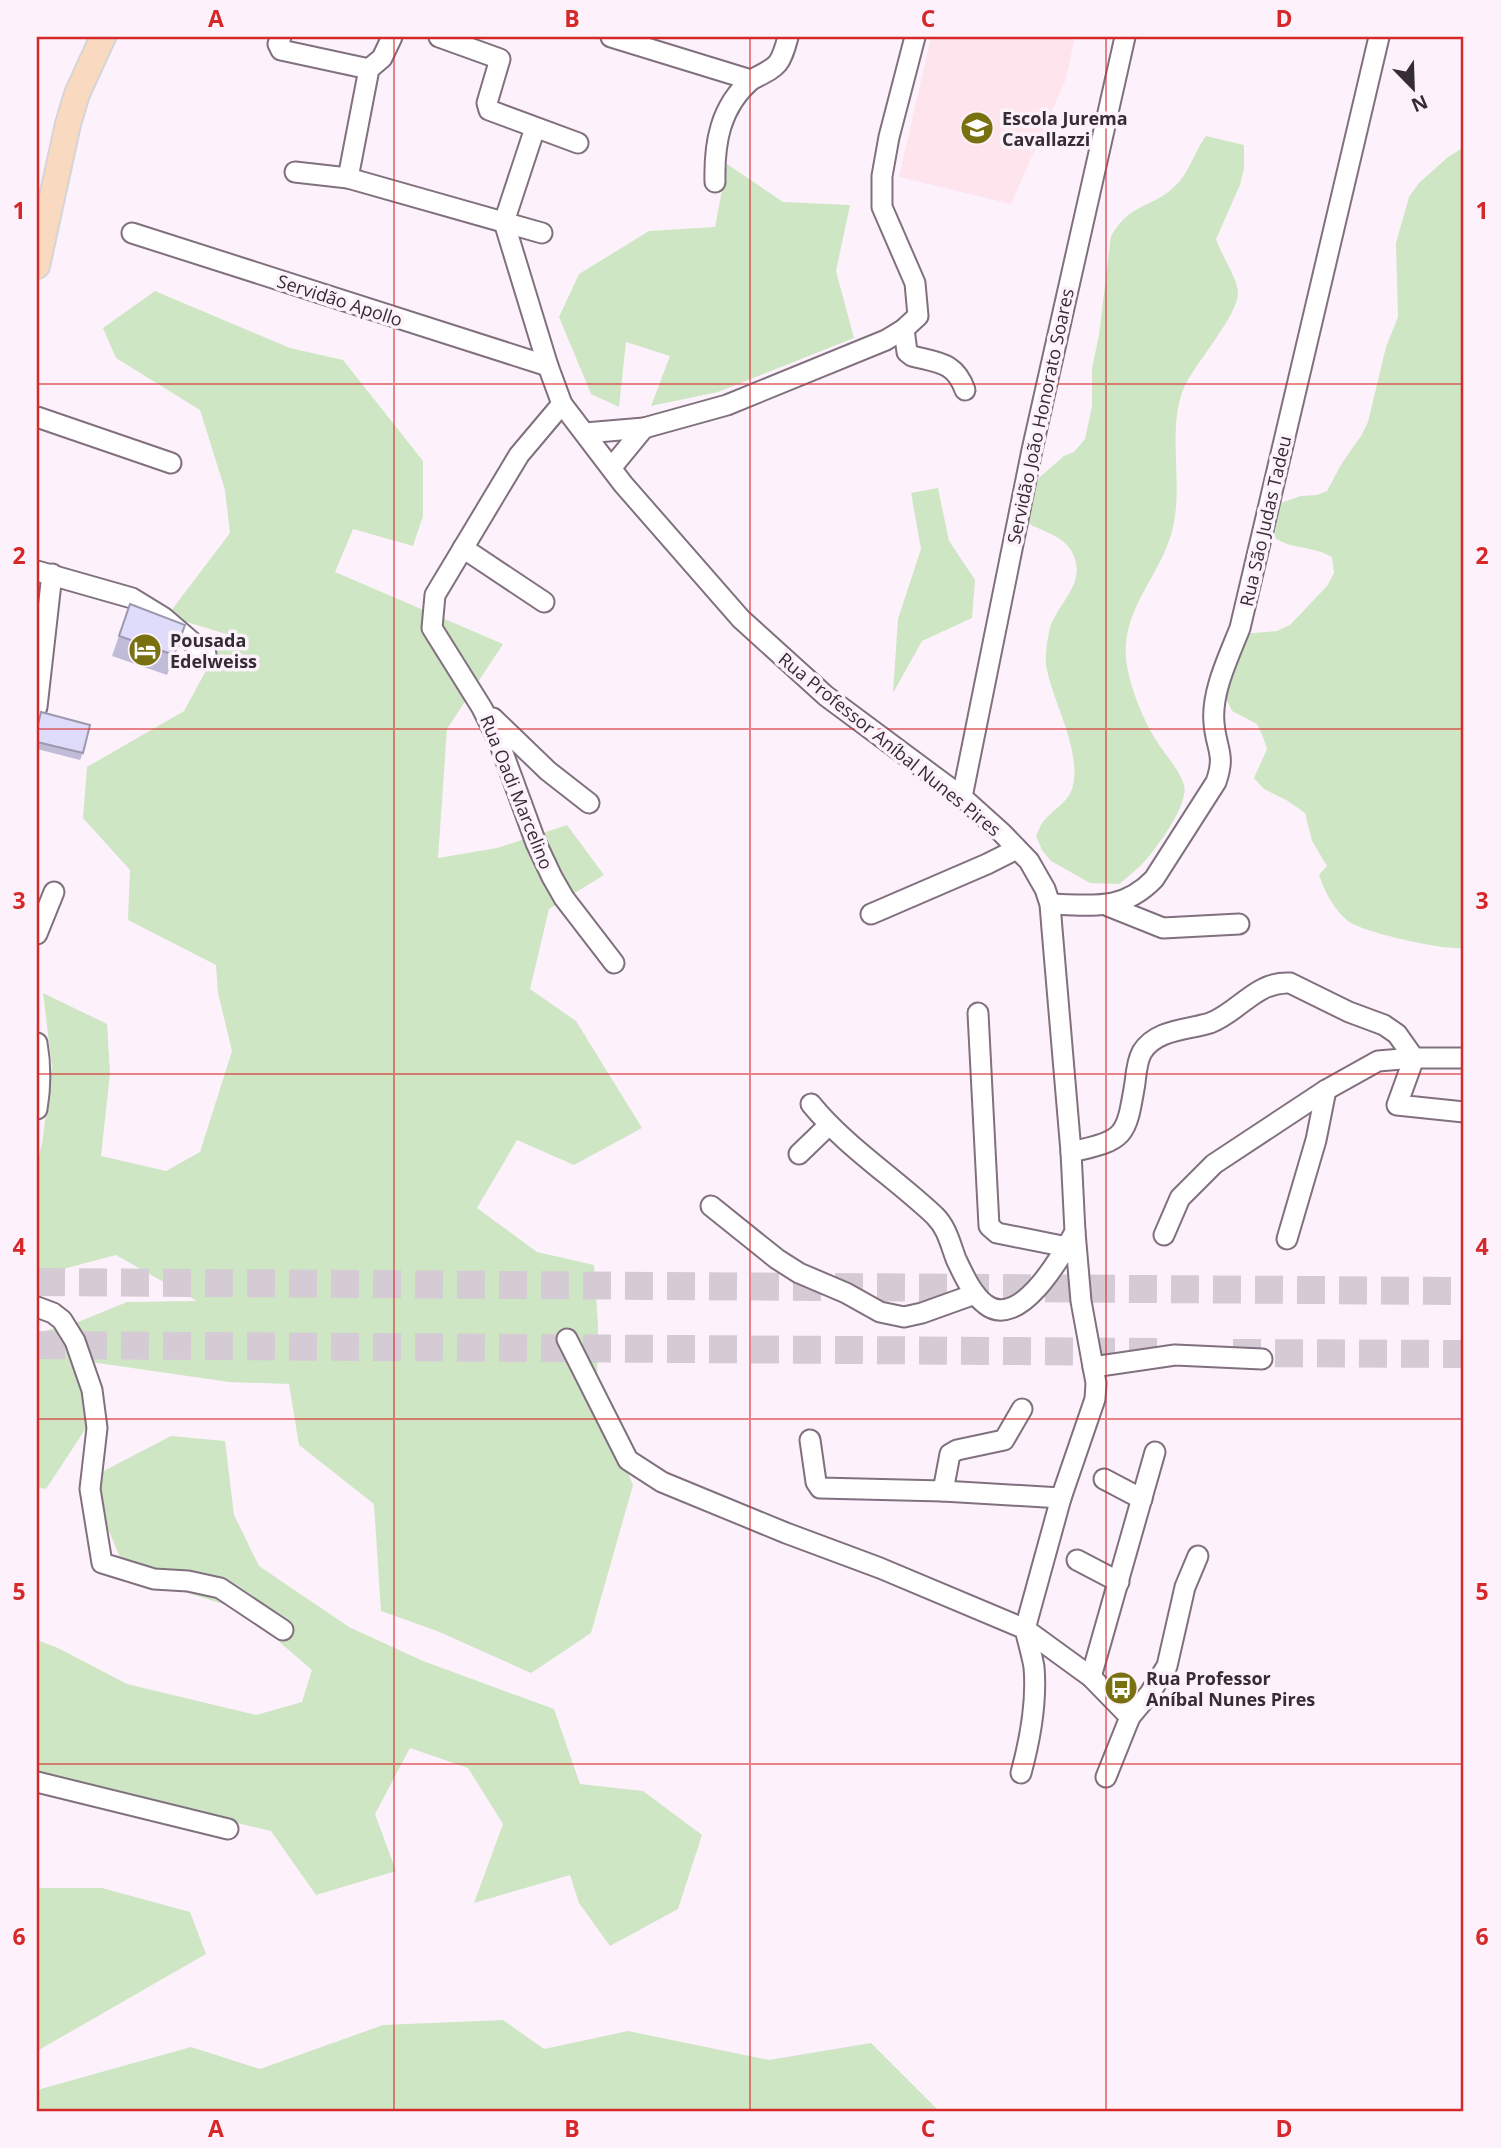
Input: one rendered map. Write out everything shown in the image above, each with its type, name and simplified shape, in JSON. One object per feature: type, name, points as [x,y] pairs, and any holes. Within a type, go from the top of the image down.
[{"type":"main road","points":[[37,266],[68,124],[77,94],[103,37]]},
{"type":"street","points":[[281,37],[278,44],[281,50],[369,69]]},
{"type":"street","points":[[348,178],[369,69],[382,58],[392,37]]},
{"type":"street","points":[[439,37],[500,59],[487,107],[578,143]]},
{"type":"street","points":[[611,37],[751,80]]},
{"type":"street","points":[[715,182],[716,140],[723,120],[739,90],[782,60],[788,37]]},
{"type":"street","points":[[585,433],[644,428],[753,396],[886,340],[918,316],[915,283],[882,206],[889,137],[915,37]]},
{"type":"street","name":"Servidão João Honorato Soares","points":[[962,797],[1032,450],[1125,37]]},
{"type":"street","name":"Rua São Judas Tadeu","points":[[1050,904],[1108,906],[1142,891],[1154,879],[1216,782],[1222,765],[1214,724],[1214,704],[1240,628],[1379,37]]},
{"type":"street","points":[[504,222],[536,128]]},
{"type":"street","points":[[295,172],[348,178],[541,233]]},
{"type":"street","name":"Rua Professor Aníbal Nunes Pires","points":[[504,222],[562,404],[611,467],[741,619],[783,659],[871,732],[962,797],[1017,849],[1037,873],[1050,904],[1071,1152],[1071,1239],[1096,1383],[1095,1399],[1060,1498],[1025,1629]]},
{"type":"street","name":"Servidão Apollo","points":[[132,233],[548,366]]},
{"type":"street","points":[[904,329],[907,352],[912,356],[949,366],[960,378],[965,390]]},
{"type":"street","name":"Rua Oadi Marcelino","points":[[562,404],[519,455],[435,595],[432,628],[482,708],[499,742],[536,842],[552,877],[564,898],[614,963]]},
{"type":"street","points":[[37,417],[171,463]]},
{"type":"street","points":[[611,467],[644,428]]},
{"type":"street","points":[[463,548],[544,602]]},
{"type":"street","points":[[37,707],[44,572],[132,598],[163,617],[206,654]]},
{"type":"street","points":[[482,708],[548,771],[589,803]]},
{"type":"street","points":[[871,914],[1017,849]]},
{"type":"street","points":[[37,934],[54,892]]},
{"type":"street","points":[[1108,906],[1163,928],[1239,925]]},
{"type":"street","points":[[1071,1152],[1106,1144],[1123,1132],[1129,1122],[1138,1063],[1143,1050],[1153,1041],[1166,1034],[1211,1023],[1244,999],[1280,982],[1290,983],[1349,1012],[1384,1025],[1397,1034],[1413,1058]]},
{"type":"street","points":[[811,1104],[829,1125],[937,1218],[951,1241],[956,1258],[975,1294],[986,1306],[997,1310],[1016,1306],[1025,1301],[1048,1275],[1071,1239],[997,1233],[989,1226],[978,1013]]},
{"type":"street","points":[[37,1043],[41,1067],[37,1109]]},
{"type":"street","points":[[1413,1058],[1397,1105],[1464,1112]]},
{"type":"street","points":[[1164,1235],[1180,1198],[1214,1164],[1326,1090],[1378,1061],[1464,1058]]},
{"type":"street","points":[[1287,1239],[1316,1140],[1326,1090]]},
{"type":"street","points":[[799,1154],[829,1125]]},
{"type":"street","points":[[711,1206],[776,1259],[880,1312],[904,1317],[975,1294]]},
{"type":"street","points":[[37,1307],[62,1320],[75,1341],[92,1390],[97,1428],[90,1489],[102,1563],[154,1579],[188,1581],[220,1588],[282,1630]]},
{"type":"street","points":[[567,1339],[628,1460],[645,1472],[662,1482],[880,1568],[1025,1629],[1091,1677],[1130,1717]]},
{"type":"street","points":[[1093,1367],[1175,1355],[1262,1359]]},
{"type":"street","points":[[943,1491],[950,1454],[957,1450],[1004,1440],[1022,1409]]},
{"type":"street","points":[[810,1440],[816,1482],[820,1488],[943,1491],[1060,1498]]},
{"type":"street","points":[[1091,1677],[1155,1452]]},
{"type":"street","points":[[1104,1479],[1142,1499]]},
{"type":"street","points":[[1106,1777],[1130,1717],[1167,1666],[1185,1587],[1198,1556]]},
{"type":"street","points":[[1077,1560],[1119,1582]]},
{"type":"street","points":[[1021,1773],[1034,1689],[1034,1665],[1025,1629]]},
{"type":"street","points":[[37,1782],[228,1829]]},
{"type":"shaded area","name":"Escola Jurema Cavallazzi","points":[[931,37],[1075,37],[1066,79],[1011,204],[899,177]]},
{"type":"green space","points":[[1206,136],[1244,145],[1244,169],[1240,185],[1216,239],[1238,293],[1236,303],[1223,328],[1183,390],[1176,425],[1176,501],[1170,538],[1132,616],[1126,644],[1127,666],[1138,703],[1153,735],[1181,778],[1184,793],[1169,828],[1137,869],[1119,884],[1090,883],[1051,861],[1036,836],[1043,822],[1065,801],[1073,785],[1070,740],[1049,679],[1046,657],[1052,623],[1072,588],[1077,569],[1071,550],[1065,543],[1017,516],[1026,489],[1064,456],[1074,452],[1085,439],[1092,406],[1092,368],[1099,335],[1111,236],[1126,217],[1166,194],[1179,182]]},
{"type":"green space","points":[[1464,147],[1464,948],[1454,948],[1423,944],[1369,930],[1348,921],[1338,912],[1319,875],[1327,866],[1312,841],[1305,813],[1264,789],[1254,778],[1267,749],[1263,737],[1257,724],[1232,711],[1219,684],[1241,634],[1277,631],[1290,625],[1327,586],[1334,573],[1332,557],[1282,542],[1268,532],[1272,506],[1327,491],[1361,436],[1368,422],[1386,347],[1398,317],[1396,243],[1409,197],[1419,183],[1448,157]]},
{"type":"green space","points":[[727,164],[783,202],[850,205],[836,271],[854,338],[718,392],[651,406],[670,356],[626,342],[619,407],[591,394],[559,317],[579,274],[649,231],[715,227]]},
{"type":"green space","points":[[155,291],[290,348],[343,360],[423,461],[423,516],[413,546],[353,529],[335,572],[503,644],[447,729],[438,858],[497,848],[567,825],[604,875],[549,909],[530,989],[576,1021],[642,1128],[574,1165],[517,1140],[477,1208],[537,1252],[594,1265],[598,1325],[597,1398],[633,1485],[591,1633],[531,1673],[437,1631],[381,1611],[374,1504],[299,1445],[289,1384],[229,1382],[91,1362],[92,1419],[46,1489],[37,1487],[37,1333],[78,1322],[127,1302],[197,1301],[116,1255],[37,1276],[37,1163],[52,1067],[43,993],[107,1024],[110,1073],[101,1156],[166,1171],[200,1152],[232,1051],[218,993],[216,965],[128,920],[130,870],[83,818],[87,767],[184,711],[226,634],[167,616],[230,533],[225,490],[200,410],[116,358],[103,328]]},
{"type":"green space","points":[[938,488],[949,541],[975,580],[972,618],[922,641],[893,693],[898,619],[921,549],[911,493]]},
{"type":"green space","points":[[171,1436],[225,1441],[234,1515],[259,1566],[349,1627],[423,1661],[554,1709],[580,1784],[643,1791],[702,1835],[678,1909],[610,1946],[579,1903],[570,1875],[474,1903],[503,1824],[468,1768],[410,1748],[375,1814],[396,1871],[316,1895],[271,1831],[37,1776],[37,1640],[127,1684],[256,1715],[302,1702],[312,1670],[242,1610],[127,1574],[104,1519],[96,1475]]},
{"type":"green space","points":[[37,1888],[102,1888],[190,1912],[206,1954],[37,2051]]},
{"type":"green space","points":[[503,2020],[544,2049],[628,2031],[769,2060],[871,2043],[939,2111],[37,2111],[37,2090],[191,2047],[260,2069],[383,2025]]},
{"type":"building","points":[[130,604],[185,625],[174,655],[119,636]]},
{"type":"building","points":[[41,712],[90,725],[83,753],[37,742]]},
{"type":"tunnel","points":[[37,1282],[1464,1291]]},
{"type":"tunnel","points":[[37,1345],[1168,1352]]},
{"type":"tunnel","points":[[1233,1353],[1464,1354]]},
{"type":"place","name":"Escola Jurema Cavallazzi","points":[[977,128]]},
{"type":"place","name":"Pousada Edelweiss","points":[[145,650]]},
{"type":"place","name":"Rua Professor Aníbal Nunes Pires","points":[[1121,1688]]}]
